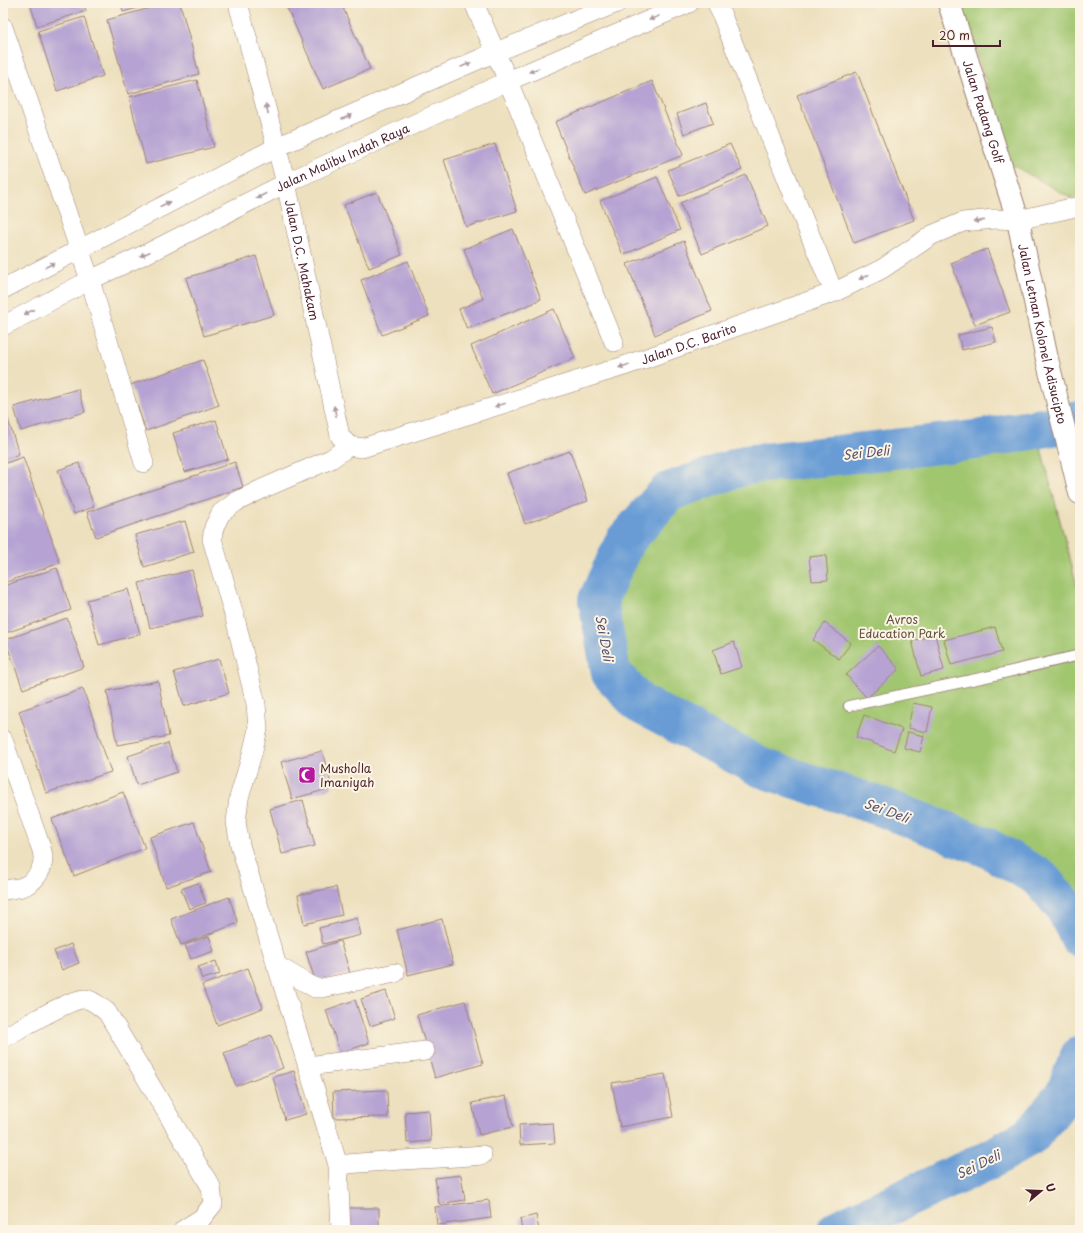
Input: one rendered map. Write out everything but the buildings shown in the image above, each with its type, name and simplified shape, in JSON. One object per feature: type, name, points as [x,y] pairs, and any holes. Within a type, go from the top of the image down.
[{"type":"main road","name":"Jalan Padang Golf","points":[[949,3],[1018,220]]},
{"type":"main road","name":"Jalan Letnan Kolonel Adisucipto","points":[[1018,220],[1047,359],[1080,494]]},
{"type":"street","name":"Jalan D.C. Mahakam","points":[[238,3],[286,183],[340,436],[349,446]]},
{"type":"street","points":[[474,3],[508,81],[614,342]]},
{"type":"street","points":[[3,289],[277,147],[496,52],[617,3]]},
{"type":"street","name":"Jalan Malibu Indah Raya","points":[[3,326],[90,280],[286,183],[508,81],[689,3]]},
{"type":"street","points":[[717,3],[829,281]]},
{"type":"street","points":[[3,27],[90,280],[144,463]]},
{"type":"street","name":"Jalan D.C. Barito","points":[[349,446],[362,448],[624,366],[834,292],[882,268],[932,235],[962,222],[995,219],[1018,220],[1080,206]]},
{"type":"street","points":[[342,1230],[338,1165],[240,845],[236,822],[239,798],[258,729],[256,704],[235,618],[212,540],[214,527],[221,513],[236,502],[262,489],[332,459],[349,446]]},
{"type":"street","points":[[3,740],[43,857],[41,868],[36,878],[29,884],[21,888],[3,890]]},
{"type":"street","points":[[276,965],[315,988],[322,988],[395,973]]},
{"type":"street","points":[[3,1038],[72,1001],[85,999],[97,1003],[107,1012],[211,1188],[212,1204],[202,1218],[183,1230]]},
{"type":"street","points":[[308,1066],[424,1051]]},
{"type":"street","points":[[338,1165],[384,1160],[433,1159],[482,1155]]},
{"type":"lane","points":[[849,706],[1080,656]]},
{"type":"green space","points":[[961,3],[1080,3],[1080,196],[1071,198],[1012,165]]},
{"type":"green space","name":"Avros Education Park","points":[[1036,429],[1080,597],[1080,941],[1040,878],[882,807],[762,768],[646,707],[611,673],[598,600],[625,541],[668,492],[719,475],[815,458]]},
{"type":"waterway","name":"Sei Deli","points":[[1080,421],[976,440],[745,465],[668,492],[625,541],[598,600],[611,673],[640,704],[762,768],[882,807],[986,847],[1040,878],[1064,906],[1080,938]]},
{"type":"waterway","name":"Sei Deli","points":[[837,1230],[987,1161],[1031,1136],[1065,1094],[1080,1056]]},
{"type":"place","name":"Musholla Imaniyah","points":[[307,775]]}]
